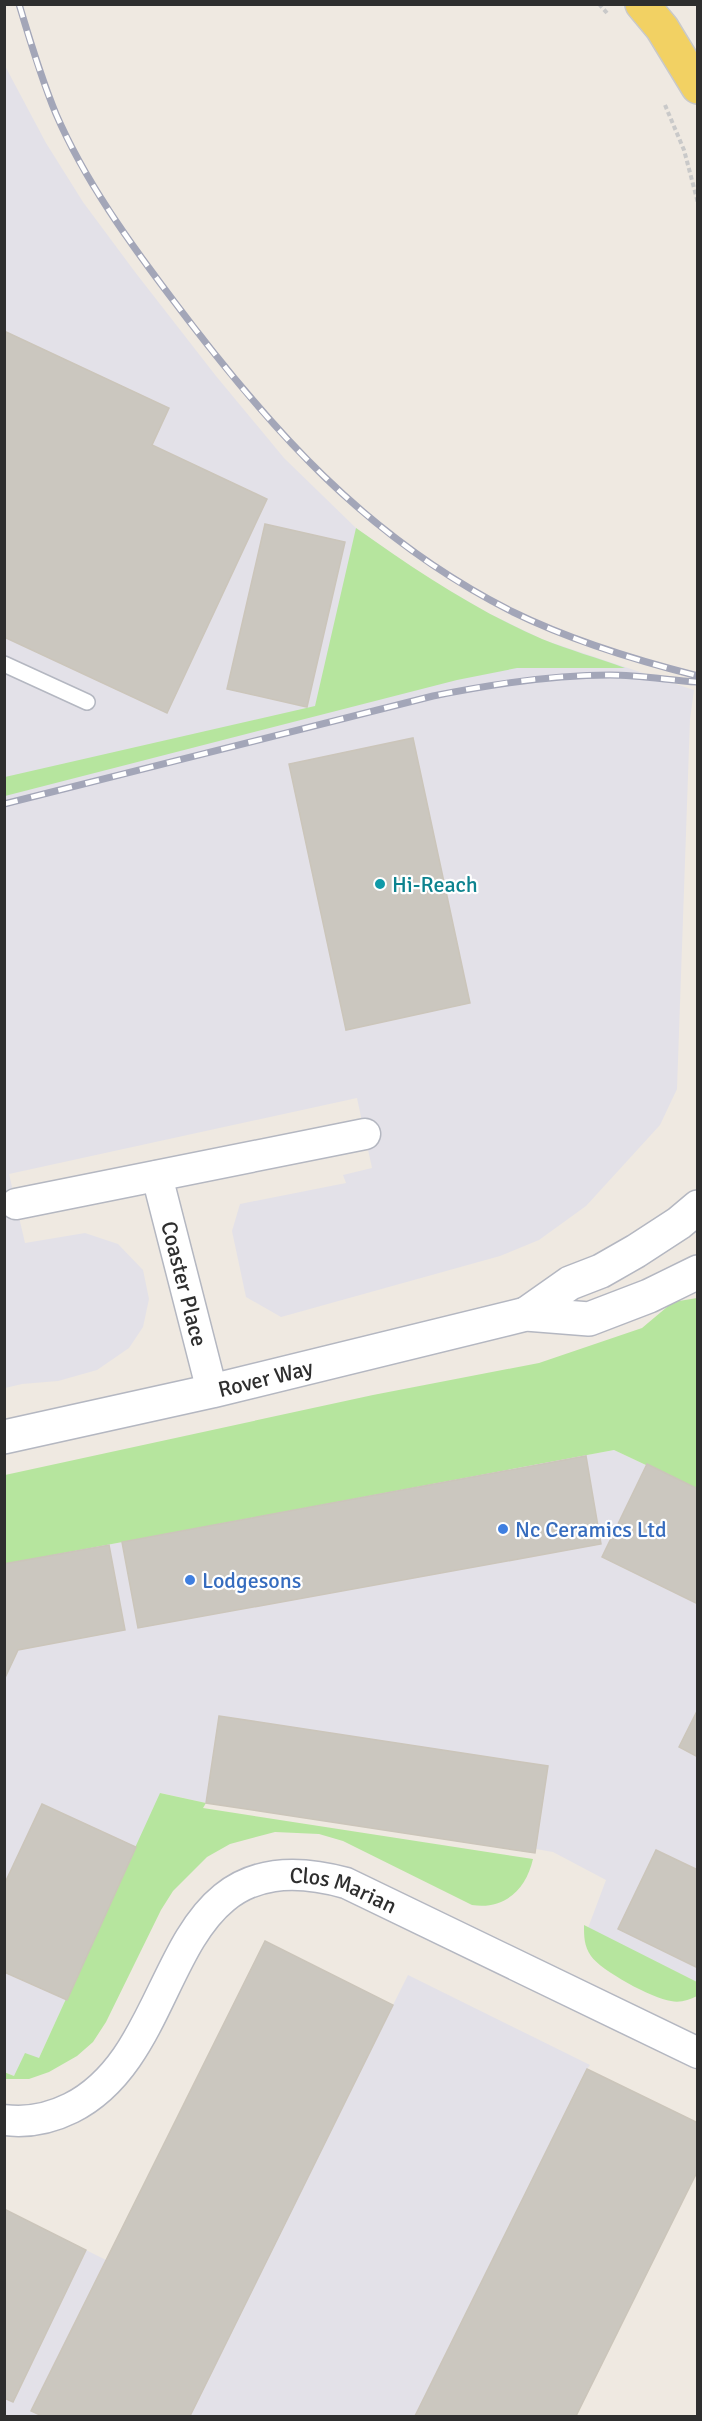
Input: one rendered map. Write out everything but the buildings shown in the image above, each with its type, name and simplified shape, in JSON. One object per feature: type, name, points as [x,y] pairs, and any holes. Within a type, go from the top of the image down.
[{"type":"main road","points":[[642,4],[662,28],[698,87]]},
{"type":"street","points":[[16,1204],[365,1134]]},
{"type":"street","name":"Coaster Place","points":[[157,1176],[212,1390]]},
{"type":"street","name":"Rover Way","points":[[526,1314],[570,1283],[601,1271],[636,1251],[679,1223],[698,1207]]},
{"type":"street","name":"Rover Way","points":[[4,1437],[212,1390],[526,1314],[590,1319],[649,1296],[698,1272]]},
{"type":"street","name":"Clos Marian","points":[[4,2120],[39,2119],[62,2113],[84,2102],[102,2089],[120,2070],[132,2051],[186,1943],[201,1922],[232,1892],[254,1881],[276,1875],[299,1873],[346,1883],[698,2053]]},
{"type":"lane","points":[[4,664],[87,702]]},
{"type":"path","points":[[666,108],[684,150],[698,203]]},
{"type":"shaded area","points":[[4,64],[46,143],[83,202],[135,272],[216,376],[284,458],[356,528],[423,575],[488,613],[544,640],[694,690],[690,719],[677,1089],[660,1125],[586,1206],[539,1240],[500,1256],[281,1317],[246,1297],[232,1231],[240,1204],[346,1183],[343,1175],[372,1168],[357,1098],[9,1174],[25,1243],[85,1233],[118,1244],[143,1270],[149,1299],[143,1327],[129,1348],[97,1370],[58,1381],[5,1388]]},
{"type":"shaded area","points":[[614,1450],[697,1489],[697,1982],[588,1928],[606,1880],[553,1852],[536,1849],[535,1853],[206,1803],[161,1793],[39,2058],[14,2076],[5,2072],[5,1564]]},
{"type":"shaded area","points":[[265,1941],[393,2005],[408,1975],[590,2065],[587,2069],[697,2170],[576,2416],[5,2416],[4,2209],[106,2260]]},
{"type":"green space","points":[[356,528],[423,574],[517,628],[563,647],[625,668],[517,668],[457,680],[5,796],[5,777],[315,706]]},
{"type":"green space","points":[[697,1298],[697,1489],[614,1450],[5,1564],[5,1475],[373,1395],[539,1363],[642,1328],[673,1302]]},
{"type":"green space","points":[[160,1793],[206,1803],[203,1808],[533,1859],[525,1880],[512,1895],[504,1901],[484,1906],[472,1905],[343,1841],[319,1834],[275,1832],[230,1844],[207,1857],[173,1891],[161,1910],[106,2022],[93,2042],[77,2056],[49,2072],[29,2079],[5,2079],[4,2072],[14,2076],[25,2053],[39,2058]]},
{"type":"green space","points":[[584,1925],[697,1982],[697,1996],[674,2002],[640,1990],[616,1976],[591,1956],[584,1937]]},
{"type":"railway","points":[[19,4],[56,114],[94,187],[124,233],[209,347],[284,436],[324,477],[366,515],[412,550],[460,583],[513,612],[604,649],[698,676]]},
{"type":"railway","points":[[4,804],[433,696],[477,688],[543,678],[588,675],[632,676],[697,682]]},
{"type":"place","name":"Hi-Reach","points":[[380,884]]},
{"type":"place","name":"Nc Ceramics Ltd","points":[[503,1529]]},
{"type":"place","name":"Lodgesons","points":[[190,1580]]}]
